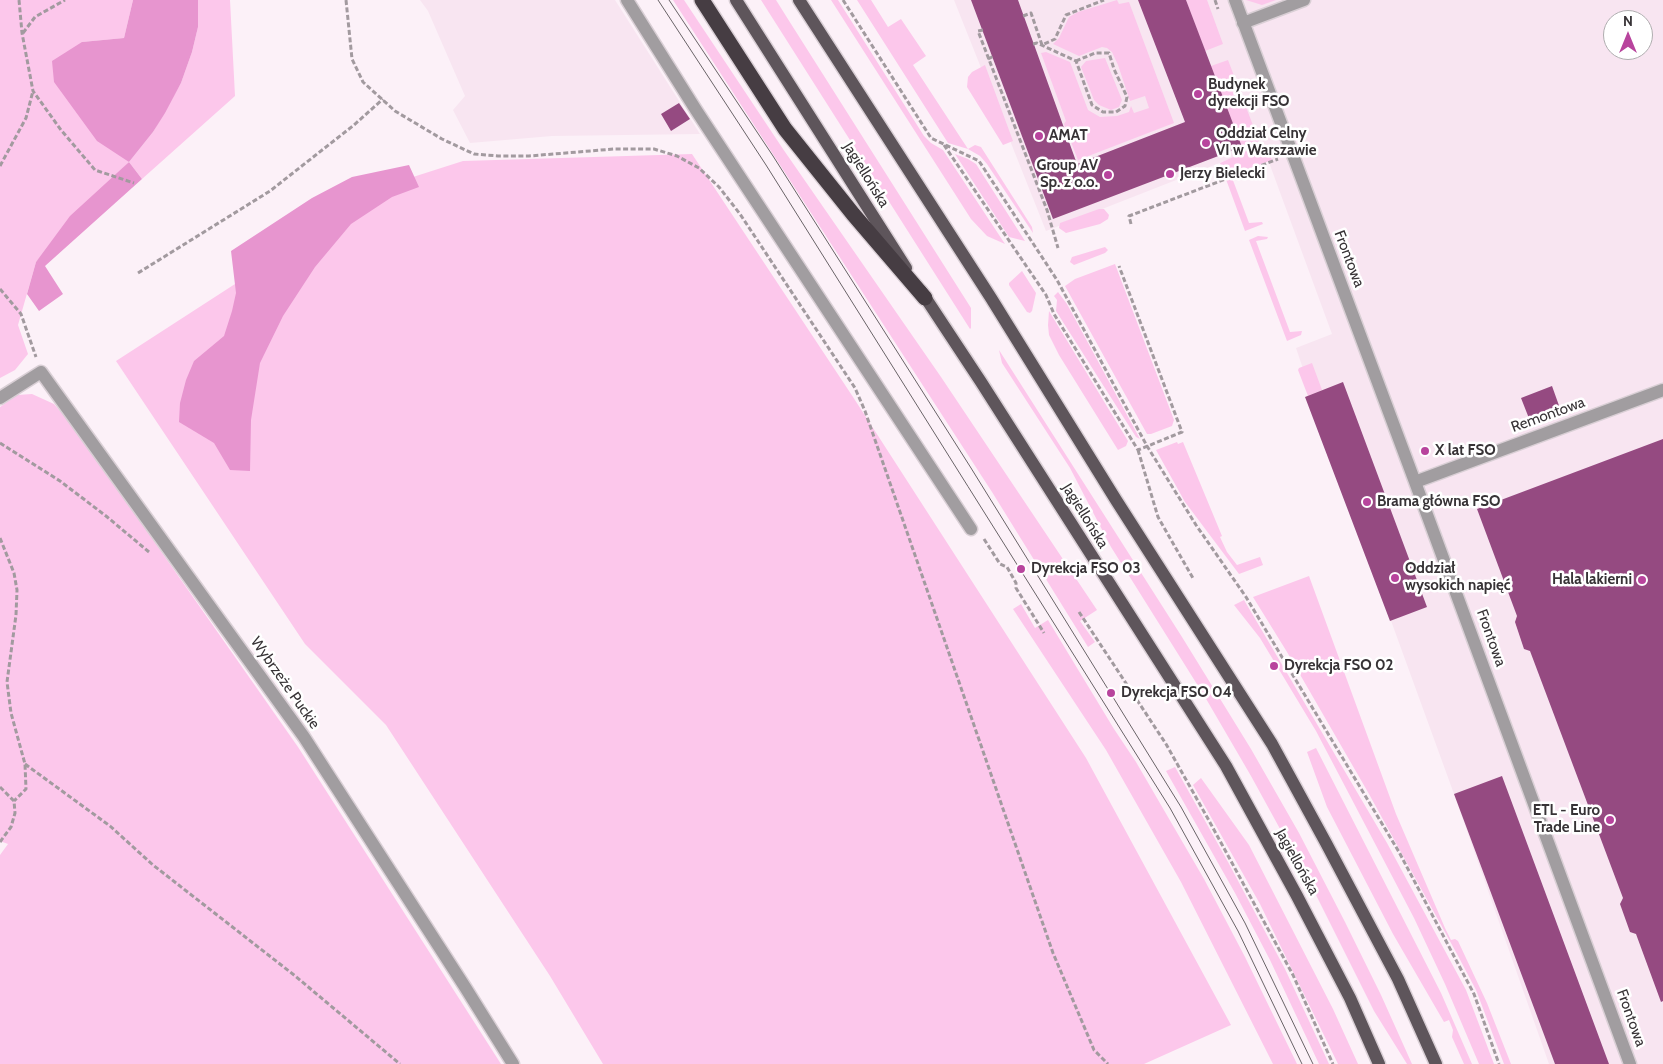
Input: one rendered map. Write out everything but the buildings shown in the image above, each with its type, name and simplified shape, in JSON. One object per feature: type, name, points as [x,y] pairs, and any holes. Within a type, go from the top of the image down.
[{"type":"highway","points":[[703,3],[785,129],[853,214],[925,298]]},
{"type":"main road","name":"Jagiellońska","points":[[736,0],[1226,766],[1298,896],[1350,998],[1379,1064]]},
{"type":"main road","points":[[799,0],[991,298],[1116,500],[1272,744],[1390,962],[1436,1064]]},
{"type":"lane","points":[[627,0],[696,110],[971,529]]},
{"type":"lane","name":"Frontowa","points":[[1235,0],[1416,482],[1630,1064]]},
{"type":"lane","points":[[1243,23],[1304,0]]},
{"type":"lane","points":[[0,398],[41,372]]},
{"type":"lane","name":"Wybrzeże Puckie","points":[[41,372],[304,738],[513,1064]]},
{"type":"lane","name":"Remontowa","points":[[1416,482],[1663,390]]},
{"type":"path","points":[[19,0],[22,33],[33,91],[61,130],[94,170],[134,183]]},
{"type":"path","points":[[22,33],[35,17],[65,0]]},
{"type":"path","points":[[346,0],[352,59],[363,82],[395,111],[427,130],[474,154],[529,156],[614,149],[654,149],[677,156],[699,168],[719,187],[735,207],[855,388],[865,411],[1053,953],[1094,1050],[1108,1064]]},
{"type":"path","points":[[843,0],[931,138],[979,160],[1056,280],[1147,446],[1196,526],[1246,597],[1398,852],[1474,994],[1499,1064]]},
{"type":"path","points":[[1042,45],[1055,39],[1066,15],[1104,0]]},
{"type":"path","points":[[1023,16],[1031,13],[1042,45]]},
{"type":"path","points":[[983,30],[978,31],[1047,210],[1058,248]]},
{"type":"path","points":[[1033,44],[1037,42],[1076,61],[1092,105],[1103,112],[1116,112],[1125,106],[1126,97],[1109,53],[1095,53],[1076,61]]},
{"type":"path","points":[[988,59],[994,56]]},
{"type":"path","points":[[0,166],[26,118],[33,91]]},
{"type":"path","points":[[138,273],[270,191],[354,125],[382,99]]},
{"type":"path","points":[[943,144],[1046,295],[1054,314],[1138,450],[1158,517],[1194,580]]},
{"type":"path","points":[[1131,224],[1129,216],[1292,154]]},
{"type":"path","points":[[1119,266],[1182,432],[1138,450]]},
{"type":"path","points":[[0,289],[22,314],[41,372]]},
{"type":"path","points":[[0,443],[60,481],[150,553]]},
{"type":"path","points":[[971,529],[980,533],[1000,564],[1007,567],[1016,583],[1016,588],[1044,633]]},
{"type":"path","points":[[0,538],[14,573],[16,590],[16,615],[7,682],[10,713],[25,764],[26,789],[14,801]]},
{"type":"path","points":[[1079,612],[1166,744],[1208,817],[1293,975],[1334,1064]]},
{"type":"path","points":[[25,764],[110,826],[153,865],[294,975],[400,1064]]},
{"type":"path","points":[[0,787],[14,801],[15,813],[11,827],[0,842]]},
{"type":"shaded area","points":[[0,0],[133,0],[124,38],[82,42],[129,162],[36,262],[18,325],[28,354],[15,370],[0,378]]},
{"type":"shaded area","points":[[133,0],[198,0],[198,27],[192,52],[181,83],[153,132],[129,162],[97,141],[54,82],[52,61],[82,42],[124,38]]},
{"type":"shaded area","points":[[198,0],[230,0],[235,96],[142,179],[129,162],[153,132],[181,83],[192,52],[198,27]]},
{"type":"shaded area","points":[[420,0],[615,0],[700,134],[552,136],[470,143],[453,110],[465,96],[428,11]]},
{"type":"shaded area","points":[[673,0],[684,0],[783,149],[941,377],[1097,610],[1080,621],[1095,642],[1088,647],[992,492]]},
{"type":"shaded area","points":[[761,0],[776,0],[971,308],[970,329]]},
{"type":"shaded area","points":[[831,0],[838,0],[924,136],[943,150],[1005,244],[987,236],[971,219]]},
{"type":"shaded area","points":[[857,0],[871,0],[888,27],[901,19],[926,56],[913,65],[968,149],[948,143]]},
{"type":"shaded area","points":[[954,0],[1663,0],[1663,1064],[1549,1064],[1454,794],[1350,508],[1296,348],[1332,334],[1263,146],[1046,231]]},
{"type":"shaded area","points":[[1117,0],[1119,4],[1129,2],[1174,123],[1078,160],[1041,53],[1046,52],[1070,62],[1088,110],[1100,117],[1117,116],[1129,112],[1131,106],[1134,113],[1149,108],[1145,96],[1130,101],[1118,65],[1112,52],[1107,48],[1102,47],[1079,56],[1053,44],[1059,38],[1069,17],[1078,12]]},
{"type":"shaded area","points":[[1186,0],[1207,0],[1223,44],[1205,51]]},
{"type":"shaded area","points":[[1246,0],[1276,0],[1262,5]]},
{"type":"shaded area","points":[[1105,58],[1122,100],[1119,107],[1111,110],[1099,105],[1094,100],[1081,67],[1086,61]]},
{"type":"shaded area","points":[[1228,60],[1259,141],[1242,147],[1211,66]]},
{"type":"shaded area","points":[[985,65],[1013,141],[1003,145],[967,87],[968,77],[972,72]]},
{"type":"shaded area","points":[[1262,144],[1267,148],[1272,160],[1231,175],[1249,223],[1262,222],[1263,224],[1245,231],[1220,163]]},
{"type":"shaded area","points":[[975,145],[981,147],[1032,227],[1033,233],[987,164],[980,156],[968,149]]},
{"type":"shaded area","points":[[692,154],[853,397],[1086,758],[1231,1025],[1144,1064],[603,1064],[550,976],[386,725],[305,644],[116,361],[388,185],[463,161]]},
{"type":"shaded area","points":[[955,154],[976,164],[1025,241],[1009,237]]},
{"type":"shaded area","points":[[129,162],[142,179],[45,266],[63,294],[39,311],[27,294],[36,262],[70,216]]},
{"type":"shaded area","points":[[409,165],[419,187],[392,197],[351,224],[315,267],[283,316],[260,363],[251,420],[250,471],[230,470],[214,443],[179,422],[180,403],[186,380],[194,361],[224,336],[232,311],[236,293],[231,251],[312,198],[352,177]]},
{"type":"shaded area","points":[[1099,209],[1104,209],[1109,215],[1108,219],[1100,224],[1066,233],[1059,228],[1060,223]]},
{"type":"shaded area","points":[[1258,236],[1268,237],[1267,239],[1256,241],[1290,332],[1302,331],[1301,335],[1287,341],[1249,240]]},
{"type":"shaded area","points":[[1105,247],[1108,250],[1105,253],[1074,265],[1070,262],[1072,257]]},
{"type":"shaded area","points":[[1115,264],[1174,420],[1172,426],[1151,434],[1147,434],[1065,286],[1075,279]]},
{"type":"shaded area","points":[[1022,271],[1036,293],[1030,313],[1027,312],[1009,285]]},
{"type":"shaded area","points":[[1058,292],[1067,304],[1140,439],[1136,437],[1056,311],[1057,300],[1054,296]]},
{"type":"shaded area","points":[[1049,311],[1128,441],[1126,446],[1118,450],[1059,355],[1049,335]]},
{"type":"shaded area","points":[[999,350],[1251,749],[1299,833],[1345,922],[1412,1064],[1407,1064],[1374,1011],[1313,889],[1251,776],[1205,697],[1111,547],[1070,468],[1002,363]]},
{"type":"shaded area","points":[[1312,363],[1322,390],[1308,396],[1298,370]]},
{"type":"shaded area","points":[[32,394],[54,404],[74,427],[298,747],[501,1064],[0,1064],[0,855],[8,844],[0,841],[0,407],[17,395]]},
{"type":"shaded area","points":[[1177,442],[1178,444],[1183,442],[1227,552],[1237,565],[1260,557],[1263,565],[1239,574],[1185,502],[1156,450]]},
{"type":"shaded area","points":[[1309,576],[1396,814],[1445,928],[1451,940],[1455,939],[1458,941],[1487,1003],[1511,1064],[1504,1064],[1476,990],[1369,794],[1253,597]]},
{"type":"shaded area","points":[[1244,600],[1387,843],[1466,990],[1494,1064],[1479,1064],[1414,918],[1316,731],[1260,638],[1234,605]]},
{"type":"shaded area","points":[[1021,604],[1035,628],[1048,620],[1136,762],[1204,879],[1245,957],[1297,1064],[1273,1064],[1181,882],[1106,750],[1013,609]]},
{"type":"shaded area","points":[[1316,748],[1441,993],[1472,1064],[1464,1064],[1452,1037],[1453,1030],[1449,1020],[1444,1022],[1393,934],[1327,807],[1307,752]]},
{"type":"shaded area","points":[[1175,767],[1285,969],[1329,1064],[1319,1064],[1270,960],[1235,893],[1166,771]]},
{"type":"shaded area","points":[[1201,778],[1249,845],[1333,1009],[1358,1064],[1338,1064],[1260,904],[1193,785]]},
{"type":"tram line","points":[[658,0],[766,165],[1170,808],[1238,931],[1302,1064]]},
{"type":"tram line","points":[[669,0],[773,156],[971,468],[1181,807],[1245,923],[1313,1064]]},
{"type":"place","name":"Budynek dyrekcji FSO","points":[[1198,94]]},
{"type":"place","name":"AMAT","points":[[1039,136]]},
{"type":"place","name":"Oddział Celny VI w Warszawie","points":[[1206,143]]},
{"type":"place","name":"Jerzy Bielecki","points":[[1170,174]]},
{"type":"place","name":"Group AV Sp. z o.o.","points":[[1108,175]]},
{"type":"place","name":"X lat FSO","points":[[1425,451]]},
{"type":"place","name":"Brama główna FSO","points":[[1367,502]]},
{"type":"place","name":"Dyrekcja FSO 03","points":[[1021,569]]},
{"type":"place","name":"Oddział wysokich napięć","points":[[1395,578]]},
{"type":"place","name":"Hala lakierni","points":[[1642,580]]},
{"type":"place","name":"Dyrekcja FSO 02","points":[[1274,666]]},
{"type":"place","name":"Dyrekcja FSO 04","points":[[1111,693]]},
{"type":"place","name":"ETL - Euro Trade Line","points":[[1610,820]]}]
